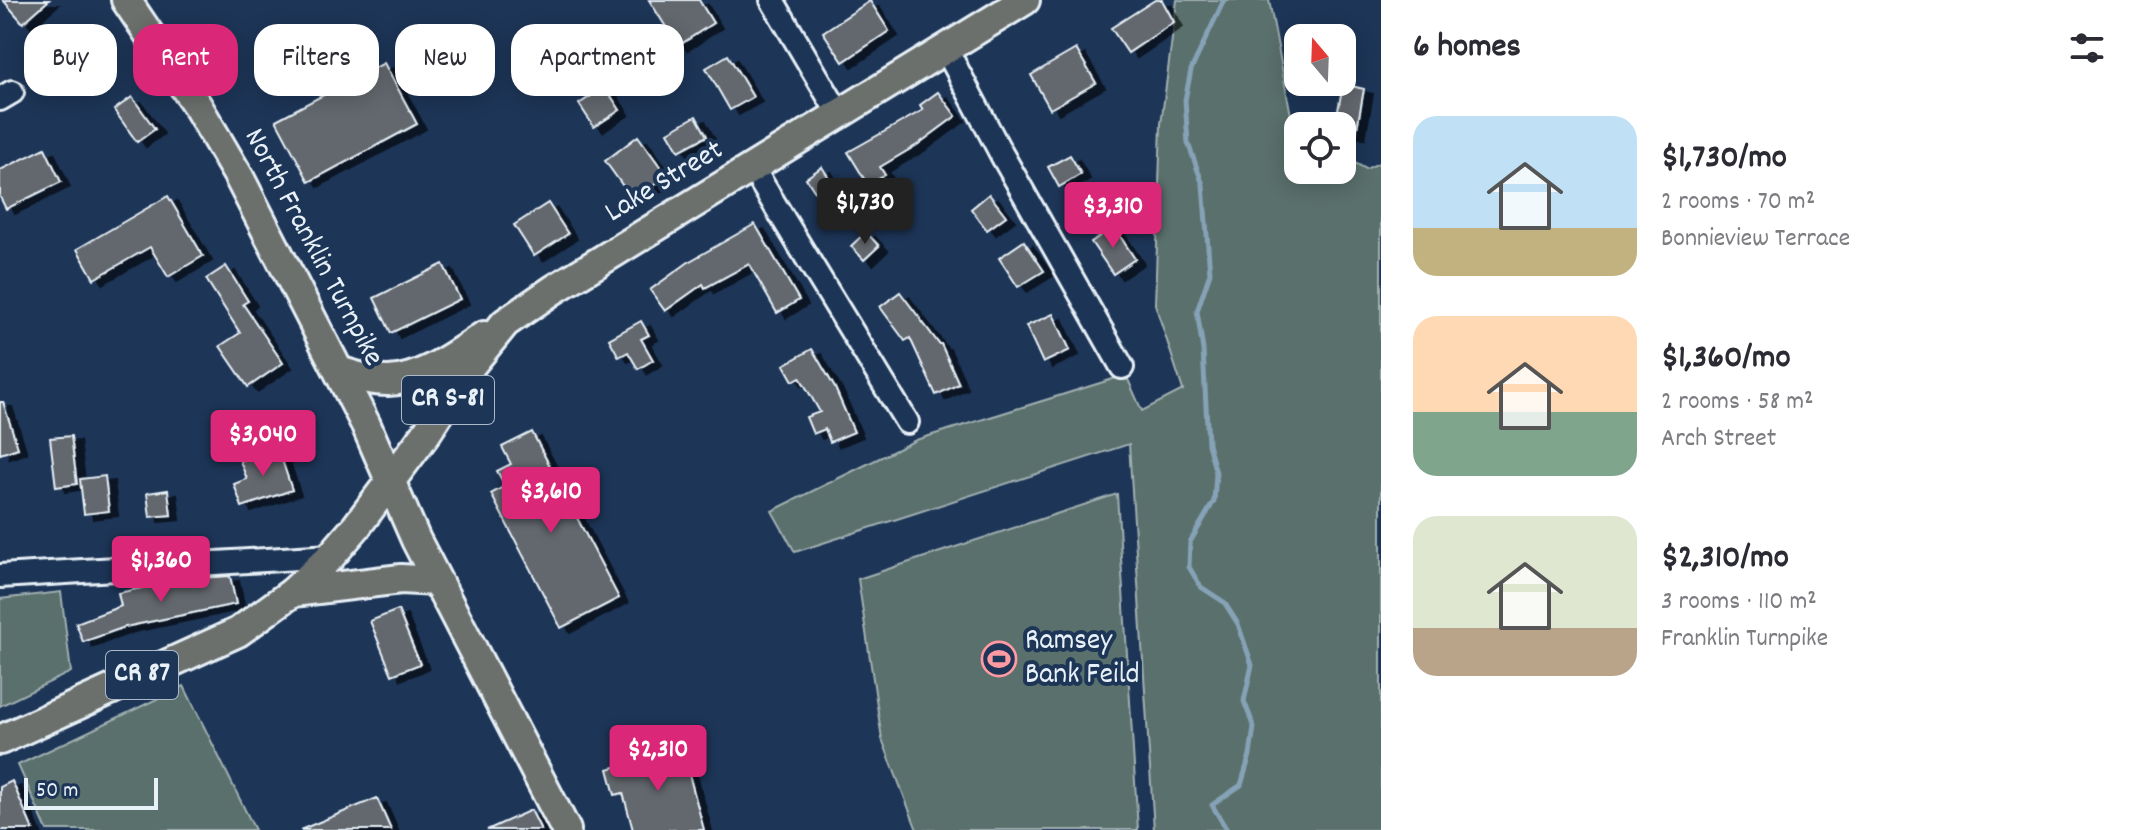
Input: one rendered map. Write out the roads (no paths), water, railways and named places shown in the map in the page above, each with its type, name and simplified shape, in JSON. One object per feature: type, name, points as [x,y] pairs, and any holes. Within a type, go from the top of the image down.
[{"type":"main road","name":"North Franklin Turnpike","points":[[126,0],[198,107],[239,177],[339,371],[436,581],[566,830]]},
{"type":"main road","name":"Lake Street","points":[[293,592],[356,527],[425,435],[471,365],[505,323],[553,290],[1025,0]]},
{"type":"main road","points":[[339,371],[373,380],[404,379],[448,359],[505,323]]},
{"type":"main road","points":[[293,592],[401,579],[436,581]]},
{"type":"main road","name":"CR 87","points":[[0,740],[238,632],[293,592]]},
{"type":"street","points":[[772,0],[839,114]]},
{"type":"street","points":[[946,49],[1122,367]]},
{"type":"street","points":[[753,169],[907,422]]},
{"type":"street","points":[[0,576],[331,556]]},
{"type":"waterway","points":[[1224,0],[1191,70],[1185,100],[1188,143],[1203,185],[1210,273],[1197,311],[1203,350],[1208,444],[1216,473],[1214,501],[1190,542],[1189,567],[1201,587],[1224,602],[1238,624],[1252,665],[1244,701],[1254,727],[1250,755],[1241,785],[1212,805],[1227,830]]},
{"type":"place","name":"Ramsey Bank Feild","points":[[999,659]]}]
